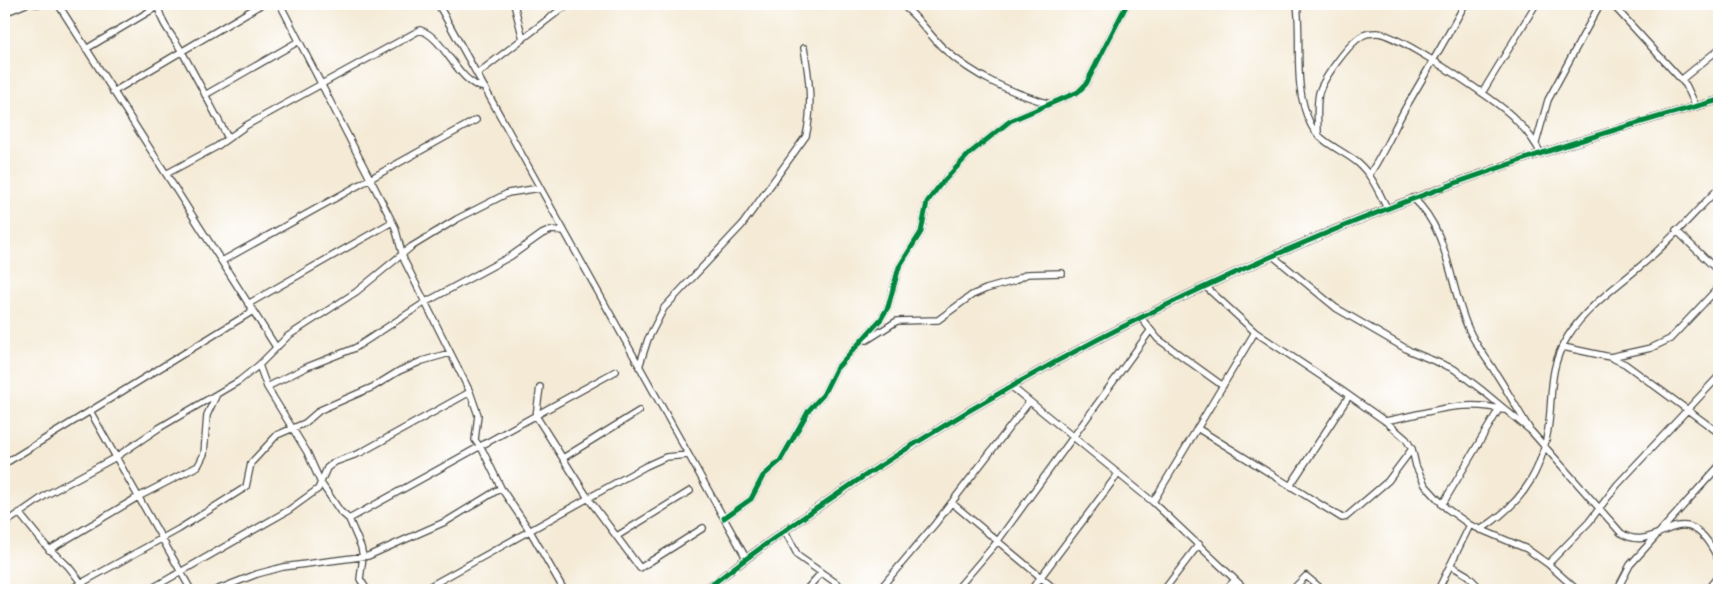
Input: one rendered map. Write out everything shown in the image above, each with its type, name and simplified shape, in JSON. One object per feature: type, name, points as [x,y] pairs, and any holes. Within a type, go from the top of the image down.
[{"type":"street","points":[[4,14],[26,4]]},
{"type":"street","points":[[36,4],[59,4],[276,347]]},
{"type":"street","points":[[86,49],[160,4]]},
{"type":"street","points":[[160,4],[160,14],[167,30],[182,51],[228,138]]},
{"type":"street","points":[[113,92],[262,4]]},
{"type":"street","points":[[280,4],[392,222],[402,254],[424,302],[470,392],[478,415],[475,440],[501,488],[530,531],[564,590]]},
{"type":"street","points":[[438,4],[746,558]]},
{"type":"street","points":[[514,4],[523,39]]},
{"type":"street","points":[[477,74],[571,4]]},
{"type":"street","points":[[901,4],[942,47],[969,69],[1014,93],[1050,104]]},
{"type":"street","points":[[724,518],[751,499],[763,476],[780,461],[809,410],[826,390],[836,369],[861,344],[888,307],[900,267],[921,232],[925,207],[933,193],[970,152],[1010,121],[1078,92],[1086,84],[1128,4]]},
{"type":"street","points":[[1297,4],[1300,24],[1300,86],[1311,125],[1318,135],[1358,163],[1369,175],[1387,208]]},
{"type":"street","points":[[1369,175],[1380,159],[1404,109],[1433,62],[1464,4]]},
{"type":"street","points":[[1482,93],[1536,4]]},
{"type":"street","points":[[1536,143],[1548,100],[1600,4]]},
{"type":"street","points":[[1612,4],[1681,80],[1696,106]]},
{"type":"street","points":[[166,174],[247,125],[420,30],[435,40],[467,77],[485,88]]},
{"type":"street","points":[[1318,135],[1319,94],[1324,82],[1352,45],[1362,36],[1386,34],[1482,93],[1515,118],[1536,143],[1540,152]]},
{"type":"street","points":[[205,95],[299,41]]},
{"type":"street","points":[[639,366],[648,339],[664,308],[738,230],[806,136],[810,120],[804,48]]},
{"type":"street","points":[[1681,80],[1719,49]]},
{"type":"street","points":[[705,590],[746,558],[903,452],[1012,387],[1141,318],[1274,256],[1413,198],[1540,152],[1719,100]]},
{"type":"street","points":[[222,261],[476,120]]},
{"type":"street","points":[[4,524],[46,495],[116,457],[247,376],[295,331],[360,289],[402,254],[457,218],[503,195],[540,188]]},
{"type":"street","points":[[1480,530],[1497,519],[1523,493],[1536,474],[1544,448],[1549,419],[1550,386],[1562,347],[1582,317],[1600,298],[1646,262],[1719,188]]},
{"type":"street","points":[[1413,198],[1428,213],[1438,235],[1463,318],[1480,352],[1497,373],[1531,432],[1544,448],[1616,529],[1631,539],[1641,540],[1664,529],[1681,524],[1688,525],[1701,534],[1719,561]]},
{"type":"street","points":[[248,304],[392,222]]},
{"type":"street","points":[[267,387],[314,364],[343,354],[424,302],[498,264],[542,234],[552,230],[564,230]]},
{"type":"street","points":[[1676,230],[1719,272]]},
{"type":"street","points":[[1274,256],[1336,308],[1410,351],[1454,369],[1531,432]]},
{"type":"street","points":[[861,344],[897,321],[938,320],[972,295],[1014,281],[1027,274],[1062,272]]},
{"type":"street","points":[[1206,287],[1255,332],[1385,421],[1406,439],[1412,449],[1423,480],[1442,505],[1470,525],[1527,549],[1548,564],[1577,590]]},
{"type":"street","points":[[1610,357],[1651,348],[1670,340],[1719,287]]},
{"type":"street","points":[[4,464],[252,311]]},
{"type":"street","points":[[1141,318],[1158,339],[1223,386]]},
{"type":"street","points":[[956,590],[997,542],[1150,331]]},
{"type":"street","points":[[1153,502],[1255,332]]},
{"type":"street","points":[[1562,347],[1610,357],[1633,369],[1719,433]]},
{"type":"street","points":[[68,590],[162,538],[246,487],[248,470],[255,458],[277,435],[305,423],[320,410],[373,387],[422,360],[450,353]]},
{"type":"street","points":[[258,366],[267,387],[307,452],[321,483],[340,511],[349,519],[363,557],[360,579],[367,590]]},
{"type":"street","points":[[349,519],[616,371]]},
{"type":"street","points":[[1548,564],[1617,485],[1719,376]]},
{"type":"street","points":[[540,387],[536,415],[588,498],[640,568],[703,528]]},
{"type":"street","points":[[1012,387],[1153,502],[1246,590]]},
{"type":"street","points":[[149,590],[289,510],[314,493],[321,483],[327,468],[335,462],[360,453],[470,392]]},
{"type":"street","points":[[49,550],[138,497],[193,469],[202,461],[207,416],[216,394]]},
{"type":"street","points":[[1290,486],[1349,396]]},
{"type":"street","points":[[879,590],[952,503],[1029,402]]},
{"type":"street","points":[[1385,421],[1421,415],[1454,406],[1486,405],[1507,412]]},
{"type":"street","points":[[1442,505],[1499,409]]},
{"type":"street","points":[[90,411],[191,590]]},
{"type":"street","points":[[563,458],[638,411]]},
{"type":"street","points":[[1197,428],[1338,517],[1346,517],[1388,481],[1412,449]]},
{"type":"street","points":[[423,590],[646,466],[666,457],[688,455]]},
{"type":"street","points":[[1617,590],[1630,565],[1719,466]]},
{"type":"street","points":[[1031,590],[1118,474]]},
{"type":"street","points":[[216,590],[257,574],[283,567],[363,557],[447,521],[501,488]]},
{"type":"street","points":[[616,536],[690,491]]},
{"type":"street","points":[[952,503],[1056,590]]},
{"type":"street","points":[[19,513],[49,550],[68,566],[87,590]]},
{"type":"street","points":[[1438,590],[1470,525]]},
{"type":"street","points":[[785,531],[798,556],[846,590]]},
{"type":"street","points":[[1166,589],[1199,544]]},
{"type":"street","points":[[1450,565],[1466,575],[1482,590]]},
{"type":"street","points":[[806,590],[821,574]]},
{"type":"street","points":[[1707,590],[1719,575]]},
{"type":"street","points":[[1292,590],[1305,576],[1323,590]]},
{"type":"street","points":[[1225,590],[1235,580]]},
{"type":"street","points":[[1563,590],[1570,584]]},
{"type":"cycle path","points":[[724,518],[751,499],[763,476],[780,461],[809,410],[823,395],[836,369],[881,319],[888,307],[899,267],[921,232],[927,202],[940,185],[970,153],[1010,121],[1078,92],[1086,84],[1127,4]]},
{"type":"cycle path","points":[[705,590],[819,506],[938,429],[1061,359],[1188,295],[1317,237],[1449,185],[1583,140],[1719,100]]}]
